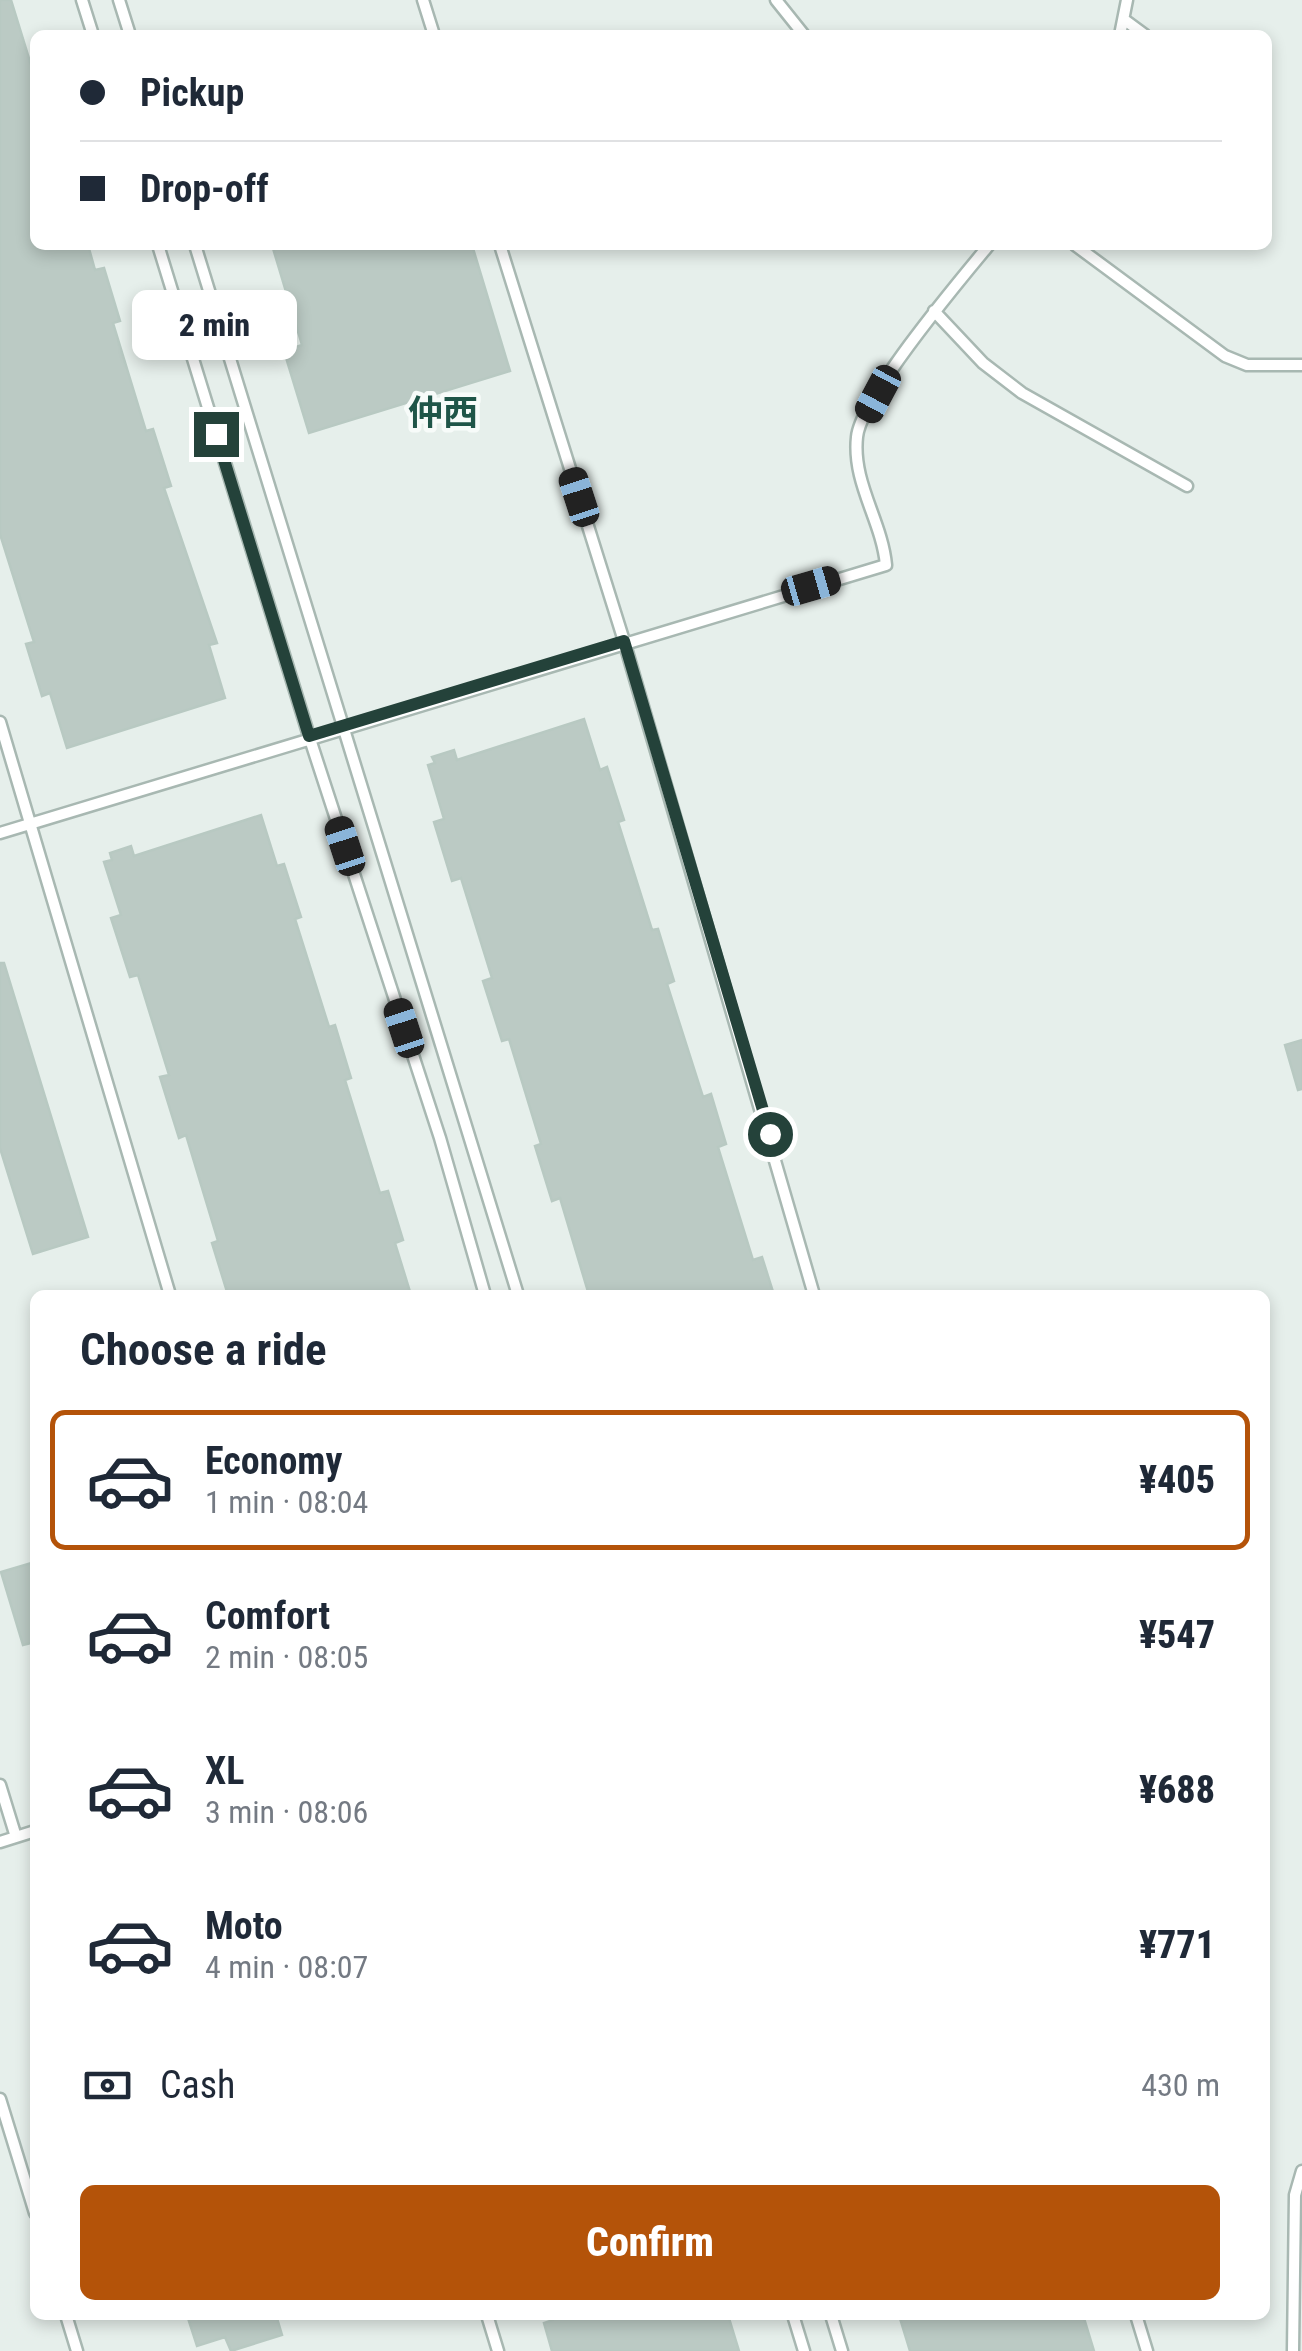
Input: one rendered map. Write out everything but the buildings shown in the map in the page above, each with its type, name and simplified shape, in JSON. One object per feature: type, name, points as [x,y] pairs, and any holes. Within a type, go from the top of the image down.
[{"type":"lane","points":[[82,0],[91,30]]},
{"type":"lane","points":[[119,0],[128,30]]},
{"type":"lane","points":[[423,0],[432,30]]},
{"type":"lane","points":[[776,0],[800,30]]},
{"type":"lane","points":[[1122,30],[1127,0]]},
{"type":"lane","points":[[1126,21],[1138,30]]},
{"type":"lane","points":[[160,250],[309,736],[440,1138],[483,1290]]},
{"type":"lane","points":[[197,250],[516,1290]]},
{"type":"lane","points":[[502,250],[624,641],[813,1290]]},
{"type":"lane","points":[[0,833],[344,725],[886,564],[884,540],[861,487],[857,434],[878,394],[934,312],[985,250]]},
{"type":"lane","points":[[1082,250],[1225,356],[1247,366],[1302,365]]},
{"type":"lane","points":[[934,312],[983,363],[1022,393],[1187,486]]},
{"type":"lane","points":[[0,722],[169,1290]]},
{"type":"lane","points":[[0,1785],[16,1837]]},
{"type":"lane","points":[[0,1842],[30,1833]]},
{"type":"lane","points":[[0,2099],[30,2197]]},
{"type":"lane","points":[[1294,2351],[1302,2171]]},
{"type":"lane","points":[[68,2320],[77,2351]]},
{"type":"lane","points":[[489,2320],[498,2351]]},
{"type":"lane","points":[[795,2320],[804,2351]]},
{"type":"lane","points":[[833,2320],[842,2351]]},
{"type":"lane","points":[[1138,2320],[1147,2351]]},
{"type":"district","name":"仲西","points":[[443,413]]},
{"type":"route","points":[[216,434],[309,736],[624,641],[770,1134]]}]
